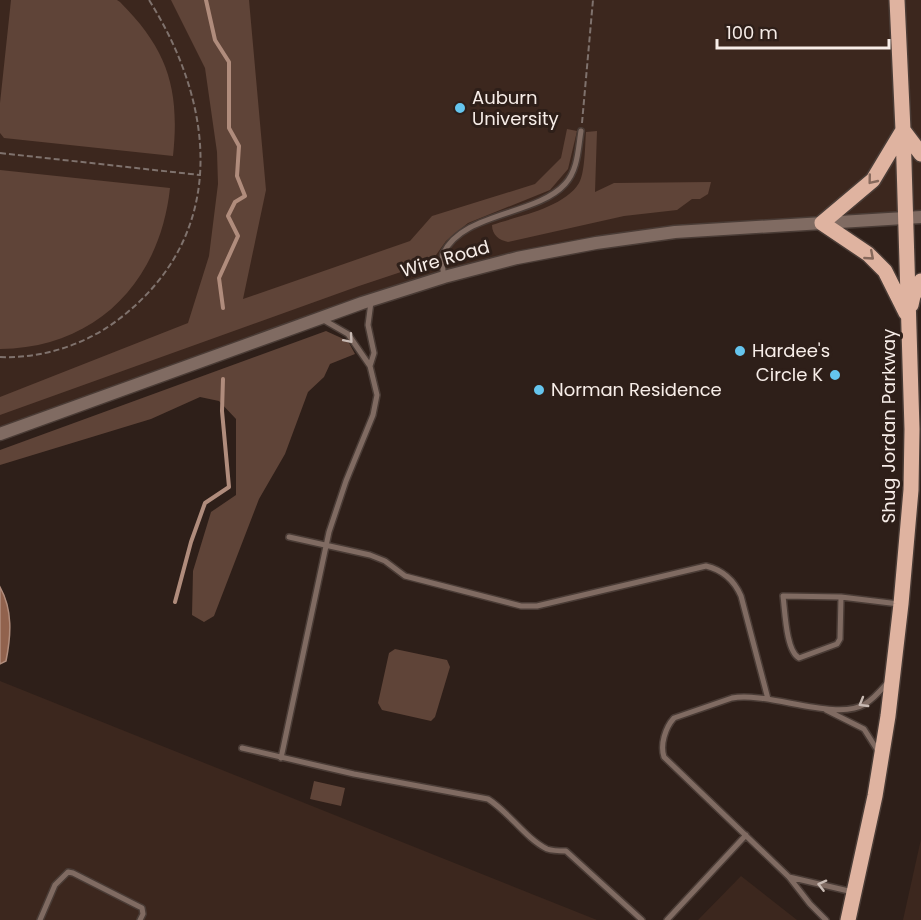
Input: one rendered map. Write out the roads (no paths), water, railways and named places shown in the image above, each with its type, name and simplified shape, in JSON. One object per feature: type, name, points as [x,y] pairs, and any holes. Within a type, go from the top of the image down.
[{"type":"main road","name":"Shug Jordan Parkway","points":[[848,920],[882,757],[901,604],[911,479],[903,130],[897,0]]},
{"type":"main road","points":[[908,317],[885,271],[868,254],[822,223],[873,180],[903,130],[921,154]]},
{"type":"main road","points":[[908,317],[913,296],[921,281]]},
{"type":"street","name":"Wire Road","points":[[0,434],[371,300],[444,277],[517,258],[596,243],[675,232],[921,217]]},
{"type":"lane","points":[[444,277],[442,256],[450,243],[469,228],[549,196],[565,184],[574,172],[581,131]]},
{"type":"lane","points":[[370,366],[374,353],[368,325],[371,300]]},
{"type":"lane","points":[[281,758],[336,508],[373,415],[376,395],[370,366],[348,334],[321,318]]},
{"type":"lane","points":[[289,537],[370,555],[385,561],[405,576],[521,606],[537,606],[706,566],[717,568],[735,583],[741,596],[768,699]]},
{"type":"lane","points":[[841,597],[840,639],[837,644],[799,658],[795,656],[791,647],[783,596],[841,597],[901,604]]},
{"type":"lane","points":[[826,920],[789,877],[664,758],[662,749],[668,725],[674,718],[741,696],[825,709],[857,708],[867,703],[893,676]]},
{"type":"lane","points":[[825,709],[864,729],[882,757]]},
{"type":"lane","points":[[242,748],[488,800],[498,805],[549,850],[566,851],[642,920]]},
{"type":"lane","points":[[667,920],[746,835]]},
{"type":"lane","points":[[40,920],[55,885],[68,872],[141,908],[143,914],[140,920]]},
{"type":"lane","points":[[789,877],[854,893]]},
{"type":"waterway","points":[[206,0],[215,40],[229,62],[229,128],[239,146],[237,176],[245,196],[235,202],[228,216],[238,236],[219,278],[223,308]]},
{"type":"waterway","points":[[175,602],[191,542],[205,503],[229,487],[222,411],[223,379]]},
{"type":"place","name":"Auburn University","points":[[460,108]]},
{"type":"place","name":"Hardee's","points":[[740,351]]},
{"type":"place","name":"Circle K","points":[[835,375]]},
{"type":"place","name":"Norman Residence","points":[[539,390]]}]
